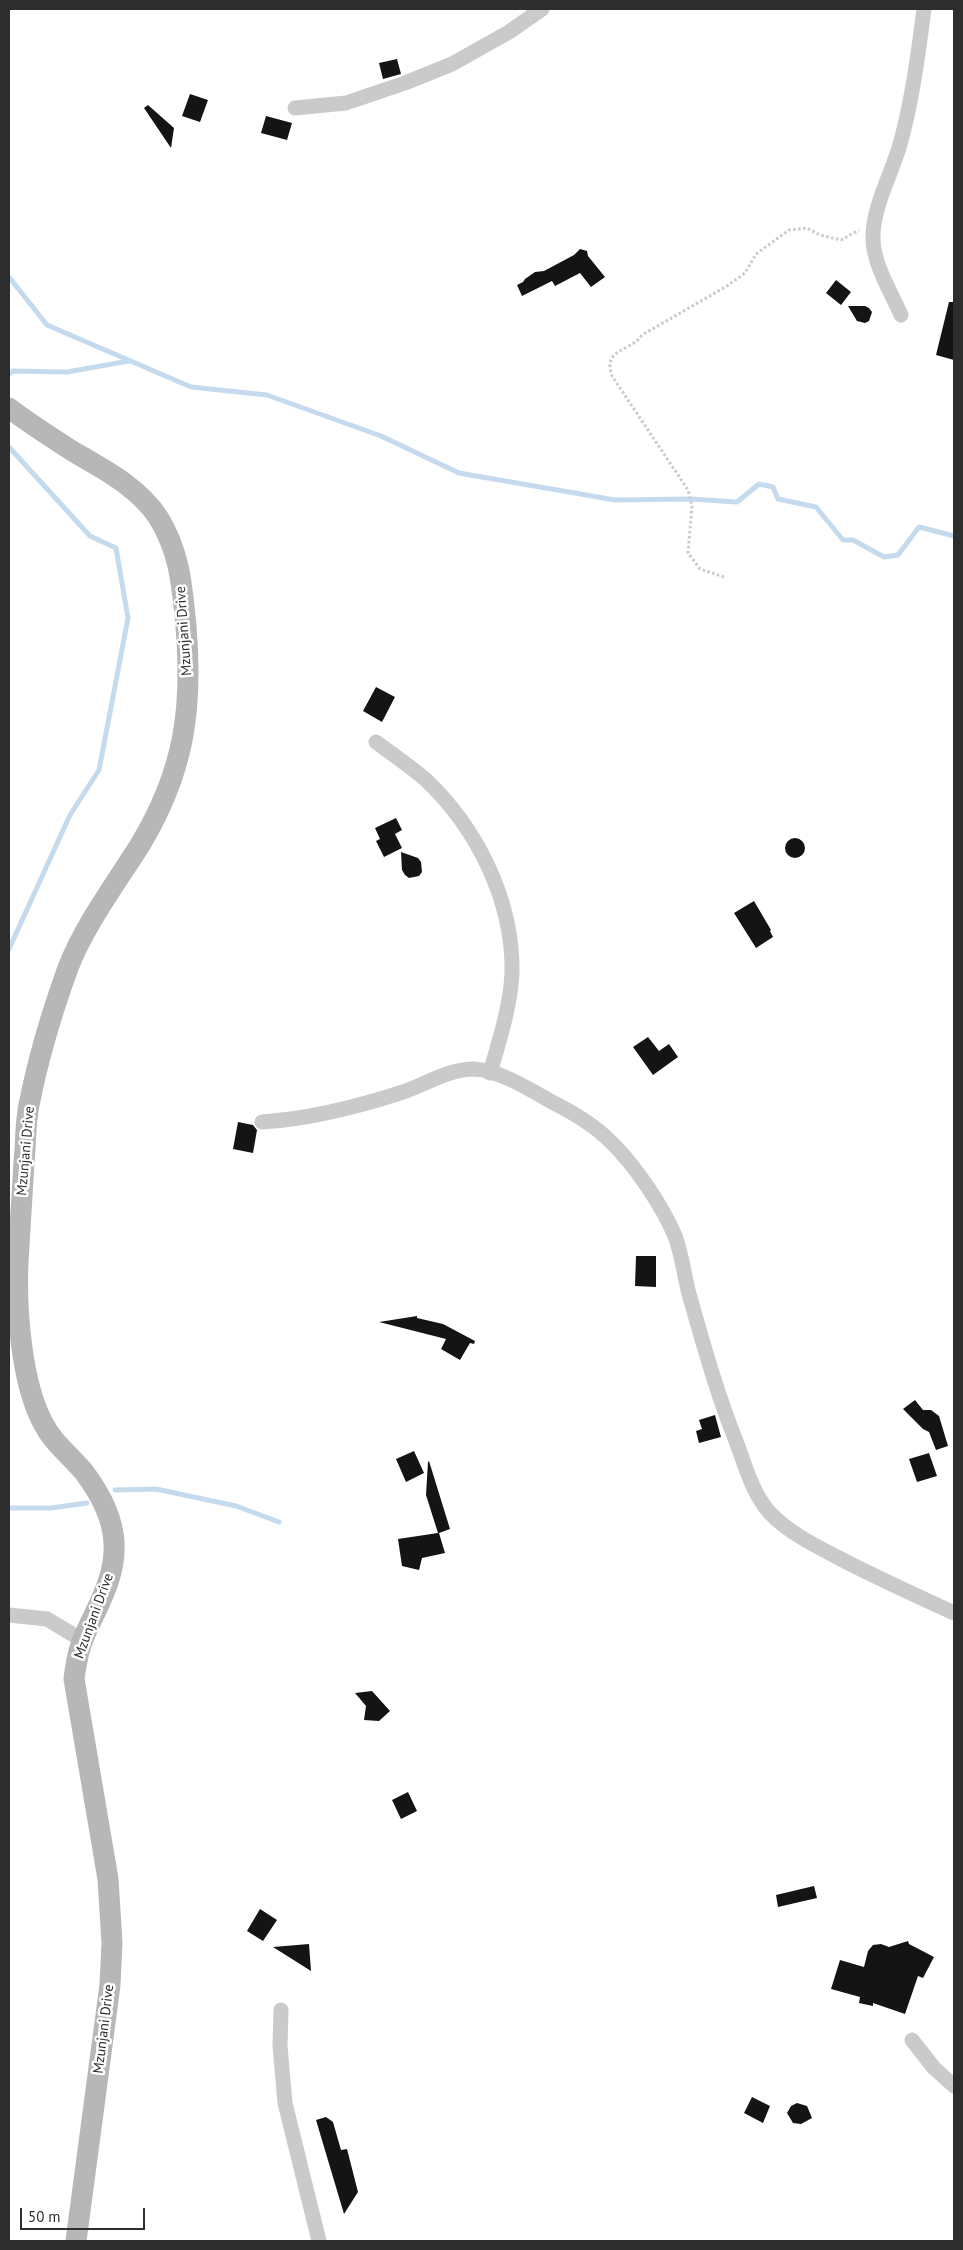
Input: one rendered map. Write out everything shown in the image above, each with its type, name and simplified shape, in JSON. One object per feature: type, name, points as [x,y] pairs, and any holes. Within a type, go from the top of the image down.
[{"type":"main road","name":"Mzunjani Drive","points":[[9,408],[120,479],[141,496],[157,516],[174,546],[182,591],[189,662],[186,726],[175,774],[157,814],[109,891],[70,964],[41,1054],[28,1109],[18,1268],[22,1352],[31,1393],[42,1422],[55,1444],[84,1472],[99,1496],[109,1515],[114,1542],[107,1586],[82,1640],[76,1660],[75,1692],[108,1879],[112,1943],[110,1985],[76,2241]]},
{"type":"street","points":[[296,108],[346,103],[428,74],[452,64],[509,32],[542,9]]},
{"type":"street","points":[[901,315],[879,264],[873,241],[874,227],[899,148],[911,98],[924,9]]},
{"type":"street","points":[[376,742],[424,779],[449,805],[478,846],[496,882],[510,948],[512,972],[510,992],[490,1073]]},
{"type":"street","points":[[262,1122],[299,1120],[356,1106],[405,1091],[444,1075],[475,1069],[513,1082],[568,1109],[610,1140],[656,1201],[675,1236],[701,1336],[731,1429],[754,1487],[769,1512],[786,1527],[821,1549],[867,1573],[954,1613]]},
{"type":"street","points":[[9,1615],[47,1619],[82,1640]]},
{"type":"street","points":[[281,2010],[280,2046],[285,2103],[319,2241]]},
{"type":"street","points":[[912,2040],[934,2068],[954,2086]]},
{"type":"path","points":[[724,577],[700,569],[688,553],[692,506],[688,490],[612,376],[608,367],[612,357],[624,348],[637,343],[642,335],[727,286],[745,273],[756,254],[789,230],[807,228],[820,235],[841,240],[857,231],[874,227]]},
{"type":"building","points":[[397,59],[401,74],[383,79],[379,63]]},
{"type":"building","points":[[190,94],[208,100],[200,122],[182,116]]},
{"type":"building","points":[[148,105],[174,128],[171,148],[144,108]]},
{"type":"building","points":[[266,116],[292,123],[287,140],[261,133]]},
{"type":"building","points":[[580,249],[587,251],[588,256],[605,277],[591,287],[580,273],[555,286],[552,281],[522,296],[517,285],[535,272],[544,271],[574,255]]},
{"type":"building","points":[[836,280],[851,292],[841,305],[826,293]]},
{"type":"building","points":[[949,302],[954,302],[954,360],[936,355]]},
{"type":"building","points":[[848,306],[865,306],[869,308],[872,312],[869,321],[865,323],[857,321]]},
{"type":"building","points":[[376,687],[395,697],[382,722],[363,711]]},
{"type":"building","points":[[396,818],[402,830],[395,834],[402,848],[384,857],[376,841],[380,839],[375,828]]},
{"type":"building","points":[[795,838],[802,841],[805,848],[802,855],[795,858],[788,855],[785,848],[788,841]]},
{"type":"building","points":[[401,852],[418,858],[421,862],[422,872],[419,876],[409,878],[405,875],[402,870]]},
{"type":"building","points":[[754,901],[773,937],[756,948],[734,913]]},
{"type":"building","points":[[648,1037],[659,1051],[669,1044],[678,1057],[653,1075],[633,1047]]},
{"type":"building","points":[[238,1122],[253,1125],[257,1130],[253,1153],[233,1149]]},
{"type":"building","points":[[636,1256],[656,1256],[656,1287],[635,1286]]},
{"type":"building","points":[[417,1316],[417,1318],[443,1324],[475,1341],[474,1344],[470,1343],[460,1360],[441,1349],[446,1339],[379,1322]]},
{"type":"building","points":[[915,1400],[923,1410],[931,1410],[939,1416],[948,1446],[936,1450],[929,1432],[923,1429],[903,1409]]},
{"type":"building","points":[[715,1415],[721,1437],[699,1443],[696,1431],[702,1429],[699,1420]]},
{"type":"building","points":[[414,1451],[424,1473],[406,1482],[396,1459]]},
{"type":"building","points":[[929,1453],[937,1476],[917,1482],[909,1459]]},
{"type":"building","points":[[429,1461],[450,1529],[439,1533],[445,1553],[422,1558],[419,1570],[402,1566],[398,1539],[438,1533],[426,1495]]},
{"type":"building","points":[[372,1691],[390,1711],[379,1721],[364,1720],[366,1706],[355,1693]]},
{"type":"building","points":[[408,1792],[417,1811],[401,1819],[392,1800]]},
{"type":"building","points":[[814,1886],[817,1898],[778,1907],[776,1895]]},
{"type":"building","points":[[260,1909],[277,1920],[263,1941],[247,1931]]},
{"type":"building","points":[[908,1941],[909,1944],[934,1957],[923,1978],[918,1976],[905,2014],[873,2003],[873,2006],[859,2003],[860,1997],[831,1989],[840,1960],[864,1967],[868,1951],[873,1945],[881,1944],[889,1947]]},
{"type":"building","points":[[309,1944],[311,1971],[273,1947]]},
{"type":"building","points":[[752,2097],[770,2106],[763,2123],[744,2113]]},
{"type":"building","points":[[797,2103],[807,2106],[812,2118],[801,2124],[793,2123],[787,2113],[791,2106]]},
{"type":"building","points":[[326,2117],[333,2122],[341,2150],[347,2149],[358,2192],[344,2214],[316,2120]]},
{"type":"waterway","points":[[9,277],[47,325],[191,387],[267,395],[381,436],[459,473],[615,500],[690,499],[737,502],[759,484],[773,487],[778,499],[816,507],[843,540],[853,540],[884,557],[898,555],[919,527],[954,536]]},
{"type":"waterway","points":[[9,374],[13,371],[67,372],[129,361]]},
{"type":"waterway","points":[[9,447],[90,536],[116,548],[128,618],[99,770],[70,815],[9,949]]},
{"type":"waterway","points":[[115,1490],[156,1489],[236,1506],[279,1522]]},
{"type":"waterway","points":[[9,1508],[51,1508],[87,1503]]}]
